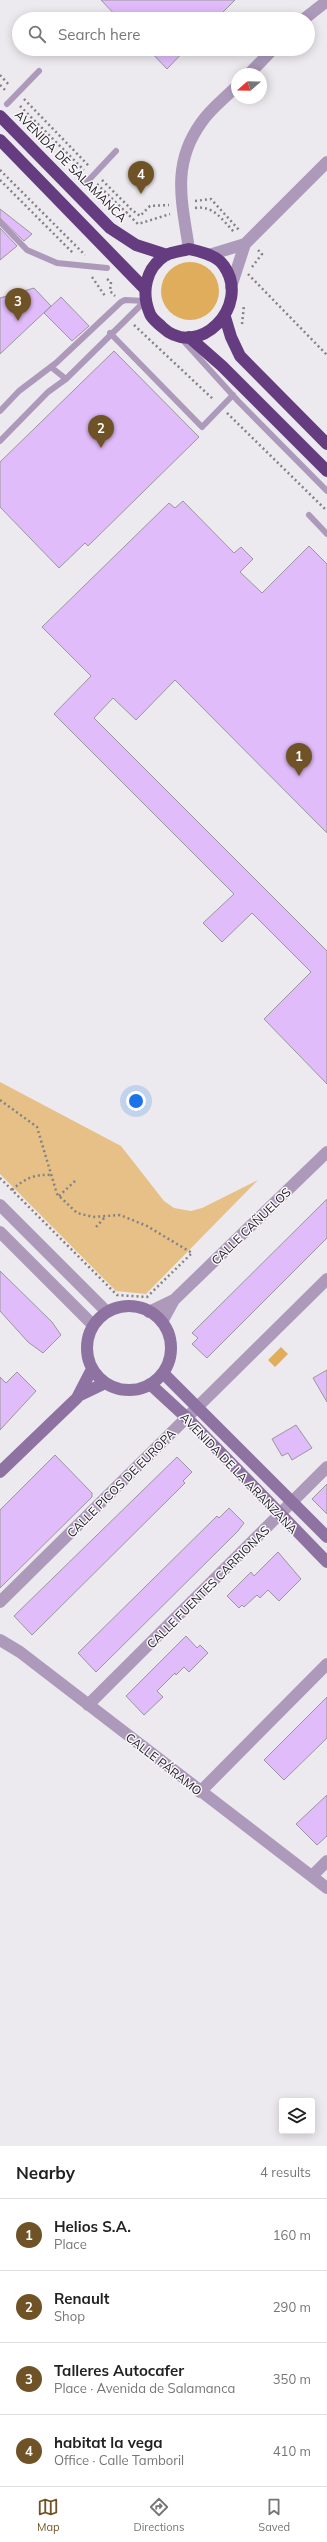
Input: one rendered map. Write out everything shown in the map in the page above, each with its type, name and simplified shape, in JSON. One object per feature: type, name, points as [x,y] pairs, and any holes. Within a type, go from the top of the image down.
[{"type":"highway","name":"AVENIDA DE SALAMANCA","points":[[0,116],[110,228],[136,245],[167,255]]},
{"type":"highway","points":[[0,140],[145,295],[151,316],[166,331],[184,336],[222,366],[327,471]]},
{"type":"highway","points":[[145,295],[152,269],[167,255],[189,249],[209,255],[224,266],[232,287],[230,305],[225,317],[212,330],[184,336]]},
{"type":"highway","points":[[225,317],[231,337],[240,356],[327,444]]},
{"type":"street","points":[[312,12],[324,1]]},
{"type":"street","points":[[255,68],[266,56]]},
{"type":"street","points":[[189,249],[180,178],[184,151],[201,122],[231,92]]},
{"type":"street","points":[[209,255],[247,242],[327,162]]},
{"type":"street","points":[[232,287],[247,242]]},
{"type":"street","name":"CALLE CAÑUELOS","points":[[162,1322],[174,1300],[327,1152]]},
{"type":"street","points":[[0,1206],[107,1312]]},
{"type":"street","points":[[0,1232],[93,1325]]},
{"type":"street","name":"CALLE PICOS DE EUROPA","points":[[0,1602],[327,1278]]},
{"type":"street","name":"CALLE CAÑUELOS","points":[[149,1312],[174,1300]]},
{"type":"street","points":[[131,1306],[149,1312],[162,1322],[169,1338],[171,1348],[169,1360],[163,1373],[150,1384],[132,1390],[120,1390],[105,1383],[92,1369],[86,1347],[93,1325],[107,1312],[120,1307],[131,1306]]},
{"type":"street","points":[[78,1396],[92,1369]]},
{"type":"street","name":"AVENIDA DE LA ARANZANA","points":[[163,1373],[327,1537]]},
{"type":"street","points":[[0,1471],[78,1396],[105,1383]]},
{"type":"street","name":"AVENIDA DE LA ARANZANA","points":[[150,1384],[187,1418],[279,1515],[327,1562]]},
{"type":"street","name":"CALLE FUENTES CARRIONAS","points":[[88,1705],[327,1467]]},
{"type":"street","name":"CALLE PÁRAMO","points":[[0,1640],[20,1652],[200,1792],[327,1888]]},
{"type":"street","points":[[200,1792],[327,1664]]},
{"type":"street","points":[[312,1876],[327,1861]]},
{"type":"lane","points":[[7,104],[38,71]]},
{"type":"lane","points":[[86,183],[116,151]]},
{"type":"lane","points":[[0,222],[27,250],[58,263],[107,268]]},
{"type":"lane","points":[[0,441],[48,392],[66,379],[145,295]]},
{"type":"lane","points":[[0,411],[19,391],[51,367],[121,302],[145,295]]},
{"type":"lane","points":[[110,333],[202,427],[233,395]]},
{"type":"lane","points":[[184,336],[233,395],[327,491]]},
{"type":"lane","points":[[51,367],[66,379]]},
{"type":"lane","points":[[309,515],[327,534]]},
{"type":"path","points":[[0,75],[93,175],[126,213],[138,224],[177,212]]},
{"type":"path","points":[[0,85],[93,175],[140,216],[150,206],[176,204]]},
{"type":"path","points":[[0,170],[88,259]]},
{"type":"path","points":[[0,180],[86,266]]},
{"type":"path","points":[[188,202],[211,199],[247,242],[262,254],[247,273]]},
{"type":"path","points":[[188,209],[205,206],[210,208],[235,234]]},
{"type":"path","points":[[126,213],[131,209]]},
{"type":"path","points":[[249,263],[252,260]]},
{"type":"path","points":[[244,275],[245,270],[327,355]]},
{"type":"path","points":[[110,291],[111,282]]},
{"type":"path","points":[[241,328],[244,303]]},
{"type":"path","points":[[132,324],[222,408],[327,511]]},
{"type":"path","points":[[0,1100],[36,1127],[59,1196],[77,1213],[93,1216],[120,1215],[148,1226],[192,1253],[146,1297],[117,1295],[0,1178]]},
{"type":"path","points":[[12,1190],[20,1182],[36,1174],[52,1175]]},
{"type":"path","points":[[59,1196],[75,1182]]},
{"type":"path","points":[[96,1227],[106,1216]]},
{"type":"shaded area","points":[[184,262],[196,262],[211,270],[219,285],[219,297],[211,312],[196,320],[184,320],[169,312],[161,297],[161,285],[169,270]]},
{"type":"shaded area","points":[[0,1082],[121,1146],[164,1201],[174,1208],[191,1211],[202,1208],[258,1180],[146,1294],[116,1291],[0,1174]]},
{"type":"shaded area","points":[[281,1347],[288,1354],[275,1367],[268,1360]]},
{"type":"building","points":[[101,0],[235,0],[223,12],[112,12]]},
{"type":"building","points":[[155,56],[179,56],[167,69]]},
{"type":"building","points":[[0,209],[32,234],[24,241],[0,218]]},
{"type":"building","points":[[0,228],[17,246],[0,260]]},
{"type":"building","points":[[34,288],[51,306],[0,354],[0,298]]},
{"type":"building","points":[[61,297],[89,326],[72,341],[44,313]]},
{"type":"building","points":[[114,351],[199,437],[88,546],[85,543],[59,568],[0,507],[0,462]]},
{"type":"building","points":[[183,501],[234,553],[241,547],[253,559],[240,572],[262,593],[309,546],[327,564],[327,833],[175,680],[136,720],[113,698],[94,718],[327,951],[327,1084],[264,1019],[311,972],[252,913],[222,942],[203,923],[234,894],[54,714],[91,676],[42,627],[169,503],[175,508]]},
{"type":"building","points":[[327,1199],[327,1238],[207,1358],[192,1344],[198,1338],[192,1333]]},
{"type":"building","points":[[0,1271],[52,1322],[61,1335],[43,1353],[28,1342],[0,1311]]},
{"type":"building","points":[[327,1370],[327,1402],[313,1378]]},
{"type":"building","points":[[17,1372],[36,1391],[0,1430],[0,1377],[6,1383]]},
{"type":"building","points":[[296,1425],[312,1448],[292,1460],[288,1453],[282,1456],[272,1439]]},
{"type":"building","points":[[55,1455],[92,1493],[92,1497],[0,1588],[0,1510]]},
{"type":"building","points":[[177,1457],[192,1472],[183,1481],[185,1483],[32,1635],[14,1616]]},
{"type":"building","points":[[327,1484],[327,1514],[312,1499]]},
{"type":"building","points":[[229,1508],[244,1523],[238,1531],[96,1672],[78,1653],[217,1516],[219,1518]]},
{"type":"building","points":[[278,1552],[301,1579],[279,1601],[268,1590],[260,1598],[257,1595],[244,1607],[242,1605],[239,1608],[227,1596],[251,1572],[254,1576]]},
{"type":"building","points":[[186,1636],[197,1648],[200,1645],[208,1653],[189,1672],[184,1667],[176,1675],[175,1673],[157,1691],[163,1697],[144,1715],[126,1696]]},
{"type":"building","points":[[327,1697],[327,1738],[284,1780],[264,1760]]},
{"type":"building","points":[[327,1795],[327,1836],[317,1845],[296,1824]]},
{"type":"place","name":"habitat la vega","points":[[141,194]]},
{"type":"place","name":"Talleres Autocafer","points":[[18,321]]},
{"type":"place","name":"Renault","points":[[101,448]]},
{"type":"place","name":"Helios S.A.","points":[[299,776]]}]
